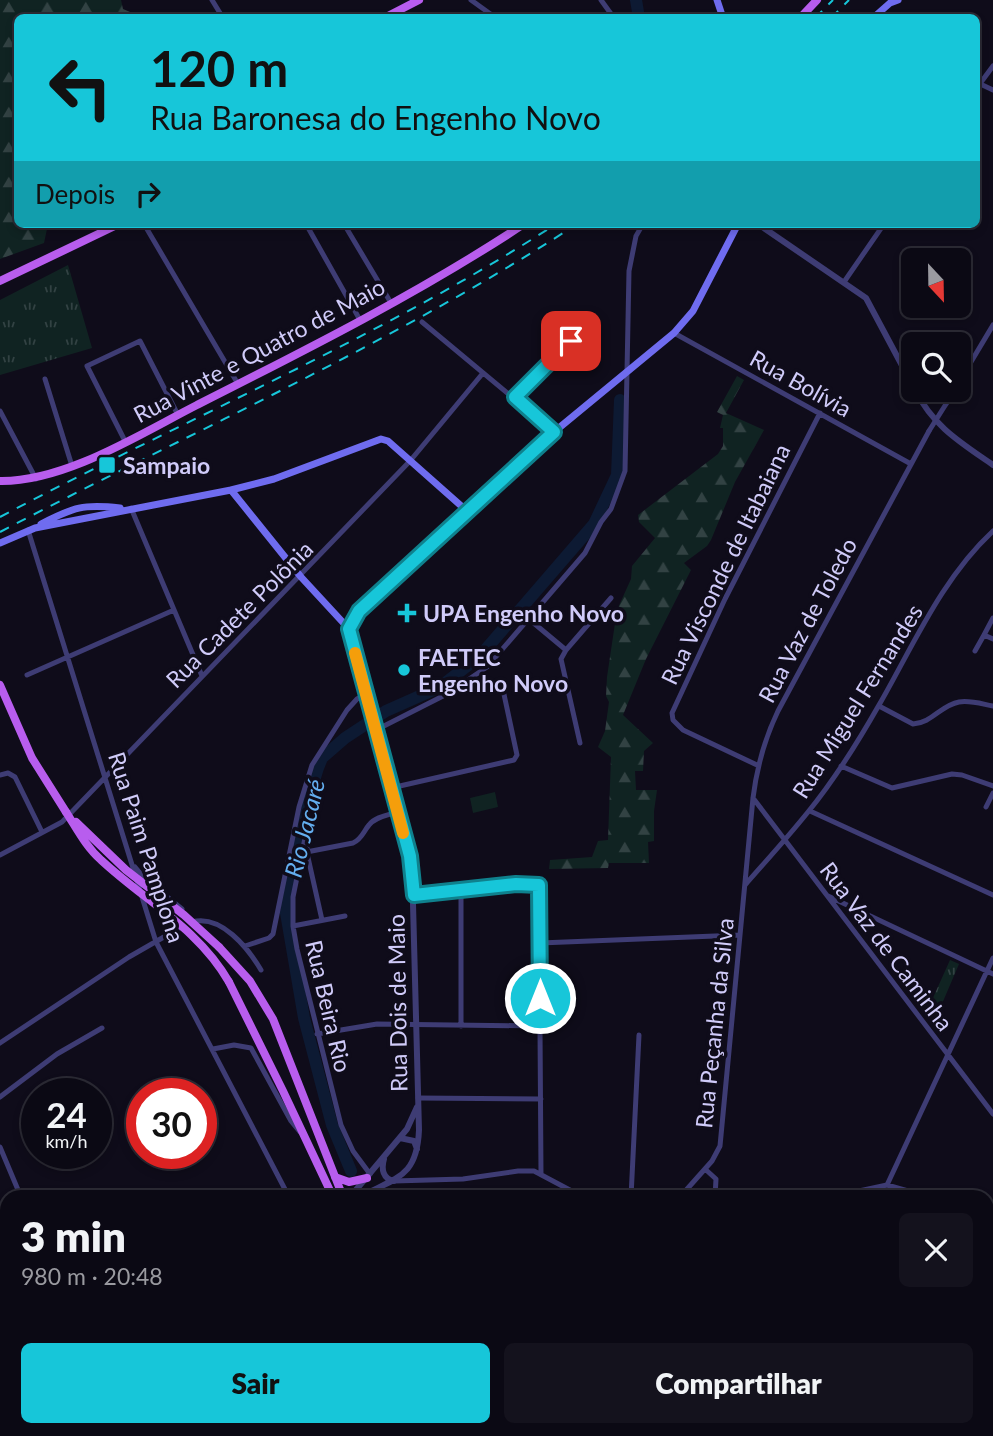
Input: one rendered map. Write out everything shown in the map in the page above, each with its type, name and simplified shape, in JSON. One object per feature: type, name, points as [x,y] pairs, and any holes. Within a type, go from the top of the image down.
[{"type":"main road","points":[[398,14],[419,0]]},
{"type":"main road","points":[[804,14],[817,0]]},
{"type":"main road","points":[[878,14],[898,0]]},
{"type":"main road","points":[[0,281],[111,228]]},
{"type":"main road","name":"Rua Vinte e Quatro de Maio","points":[[0,481],[36,479],[72,466],[125,441],[360,320],[518,228]]},
{"type":"main road","points":[[349,629],[359,611],[467,510],[554,432],[674,333],[693,311],[736,228]]},
{"type":"main road","points":[[0,543],[65,512],[84,506],[129,509],[231,490],[274,479],[381,439],[388,441],[467,510]]},
{"type":"main road","name":"Rua Dois de Maio","points":[[231,490],[301,577],[349,629]]},
{"type":"main road","points":[[0,685],[23,739],[83,839],[100,860],[178,921],[200,942],[229,982],[308,1142],[328,1190]]},
{"type":"main road","points":[[66,812],[116,861],[219,947],[250,981],[273,1019],[340,1190]]},
{"type":"main road","points":[[335,1177],[344,1182],[368,1176]]},
{"type":"street","points":[[471,0],[490,14]]},
{"type":"street","points":[[980,82],[993,66]]},
{"type":"street","points":[[146,228],[238,384]]},
{"type":"street","points":[[308,228],[360,320]]},
{"type":"street","points":[[347,228],[391,303]]},
{"type":"street","points":[[508,228],[512,232]]},
{"type":"street","points":[[375,727],[476,676],[498,656],[585,553],[611,509],[625,471],[629,271],[636,236],[641,228]]},
{"type":"street","points":[[764,228],[866,299],[901,365]]},
{"type":"street","points":[[844,282],[881,228]]},
{"type":"street","points":[[422,322],[554,432]]},
{"type":"street","points":[[515,397],[590,323]]},
{"type":"street","points":[[971,362],[993,325]]},
{"type":"street","name":"Rua Bolívia","points":[[674,333],[911,464]]},
{"type":"street","points":[[125,441],[87,366],[140,341],[178,415]]},
{"type":"street","name":"Rua Cadete Polônia","points":[[0,855],[62,822],[411,461],[483,373]]},
{"type":"street","points":[[45,379],[72,466]]},
{"type":"street","points":[[922,402],[945,431],[993,465]]},
{"type":"street","name":"Rua Vaz de Toledo","points":[[746,885],[757,765],[778,711],[947,402]]},
{"type":"street","points":[[0,411],[36,479]]},
{"type":"street","name":"Rua Visconde de Itabaiana","points":[[757,765],[683,730],[673,720],[672,713],[725,599],[820,413]]},
{"type":"street","points":[[129,509],[202,676]]},
{"type":"street","name":"Rua Paim Pamplona","points":[[32,529],[66,658],[156,942],[285,1190]]},
{"type":"street","name":"Rua Miguel Fernandes","points":[[746,885],[810,811],[879,706],[954,576],[972,552],[993,531]]},
{"type":"street","points":[[580,743],[561,662],[566,650],[611,598]]},
{"type":"street","points":[[27,675],[174,610]]},
{"type":"street","points":[[975,652],[993,618]]},
{"type":"street","points":[[530,620],[566,650]]},
{"type":"street","name":"Rua Dois de Maio","points":[[349,629],[412,866],[419,1129],[417,1151]]},
{"type":"street","points":[[984,635],[993,639]]},
{"type":"street","points":[[391,788],[514,760],[517,755],[502,685]]},
{"type":"street","points":[[245,946],[269,938],[275,925],[292,855],[299,807],[315,756],[356,699],[366,694]]},
{"type":"street","points":[[879,706],[913,724],[927,721],[955,702],[970,701],[993,706]]},
{"type":"street","points":[[841,766],[892,788],[952,774],[993,786]]},
{"type":"street","points":[[0,775],[8,773],[15,777],[42,832]]},
{"type":"street","points":[[986,807],[993,793]]},
{"type":"street","name":"Rua Vaz de Caminha","points":[[753,798],[993,1114]]},
{"type":"street","points":[[810,811],[993,895]]},
{"type":"street","points":[[292,855],[353,844],[362,838],[374,820],[397,812]]},
{"type":"street","points":[[305,838],[307,840],[304,853],[322,920]]},
{"type":"street","name":"Rua Beira Rio","points":[[304,853],[293,897],[293,926],[341,1125],[368,1176]]},
{"type":"street","points":[[131,862],[145,879],[195,920]]},
{"type":"street","points":[[414,895],[516,884],[539,885],[541,1173]]},
{"type":"street","name":"Rua Peçanha da Silva","points":[[686,1190],[720,1146],[746,885]]},
{"type":"street","points":[[461,891],[461,1026]]},
{"type":"street","points":[[824,894],[990,973]]},
{"type":"street","points":[[293,926],[345,916]]},
{"type":"street","points":[[0,1043],[156,942],[195,920],[209,921],[217,925],[245,946],[261,970]]},
{"type":"street","points":[[540,943],[740,935]]},
{"type":"street","points":[[887,1185],[990,973],[993,958]]},
{"type":"street","points":[[317,1034],[377,1024],[540,1026]]},
{"type":"street","points":[[0,1097],[57,1054],[102,1028]]},
{"type":"street","points":[[631,1190],[639,1035]]},
{"type":"street","points":[[213,1049],[234,1045],[251,1048],[291,1121],[308,1142]]},
{"type":"street","points":[[356,1190],[411,1123],[418,1102],[541,1099]]},
{"type":"street","points":[[375,1190],[394,1181],[412,1166],[417,1151],[414,1141],[400,1138]]},
{"type":"street","points":[[0,1147],[18,1190]]},
{"type":"street","points":[[384,1158],[384,1175],[394,1181],[463,1179],[518,1171],[541,1173],[571,1190]]},
{"type":"street","points":[[705,1169],[716,1179],[715,1190]]},
{"type":"street","points":[[864,1190],[887,1185],[900,1190]]},
{"type":"green space","points":[[0,0],[121,0],[123,9],[135,14],[14,14],[14,228],[47,228],[44,243],[0,259]]},
{"type":"green space","points":[[68,265],[92,348],[0,375],[0,300]]},
{"type":"green space","points":[[737,376],[744,380],[726,413],[764,430],[735,482],[711,540],[684,563],[691,570],[646,659],[623,715],[653,743],[644,751],[643,771],[635,771],[636,790],[657,790],[654,841],[648,842],[649,863],[609,863],[608,868],[549,869],[550,860],[592,857],[598,841],[608,840],[611,757],[598,747],[605,731],[609,702],[606,696],[607,677],[617,610],[631,579],[632,566],[655,538],[639,522],[638,515],[718,454],[723,446],[723,428],[720,428],[723,415],[717,412]]},
{"type":"green space","points":[[495,792],[498,807],[473,813],[470,798]]},
{"type":"green space","points":[[950,960],[959,964],[938,1013],[928,1009]]},
{"type":"waterway","name":"Rio Jacaré","points":[[636,0],[638,14]]},
{"type":"waterway","name":"Rio Jacaré","points":[[351,1171],[332,1125],[304,1018],[286,913],[290,876],[318,768],[322,758],[345,738],[386,711],[440,687],[480,656],[594,524],[617,475],[620,400]]},
{"type":"railway","points":[[819,14],[833,0]]},
{"type":"railway","points":[[835,14],[849,0]]},
{"type":"railway","points":[[0,517],[352,341],[421,304],[549,228]]},
{"type":"railway","points":[[0,532],[365,347],[508,267],[571,228]]},
{"type":"slow traffic","points":[[355,653],[403,833]]},
{"type":"place","name":"Sampaio","points":[[107,465]]},
{"type":"place","name":"UPA Engenho Novo","points":[[407,613]]},
{"type":"place","name":"FAETEC Engenho Novo","points":[[404,670]]},
{"type":"route","points":[[540,998],[539,885],[516,884],[414,895],[410,856],[349,629],[351,621],[359,611],[554,432],[515,397],[571,341]]}]
